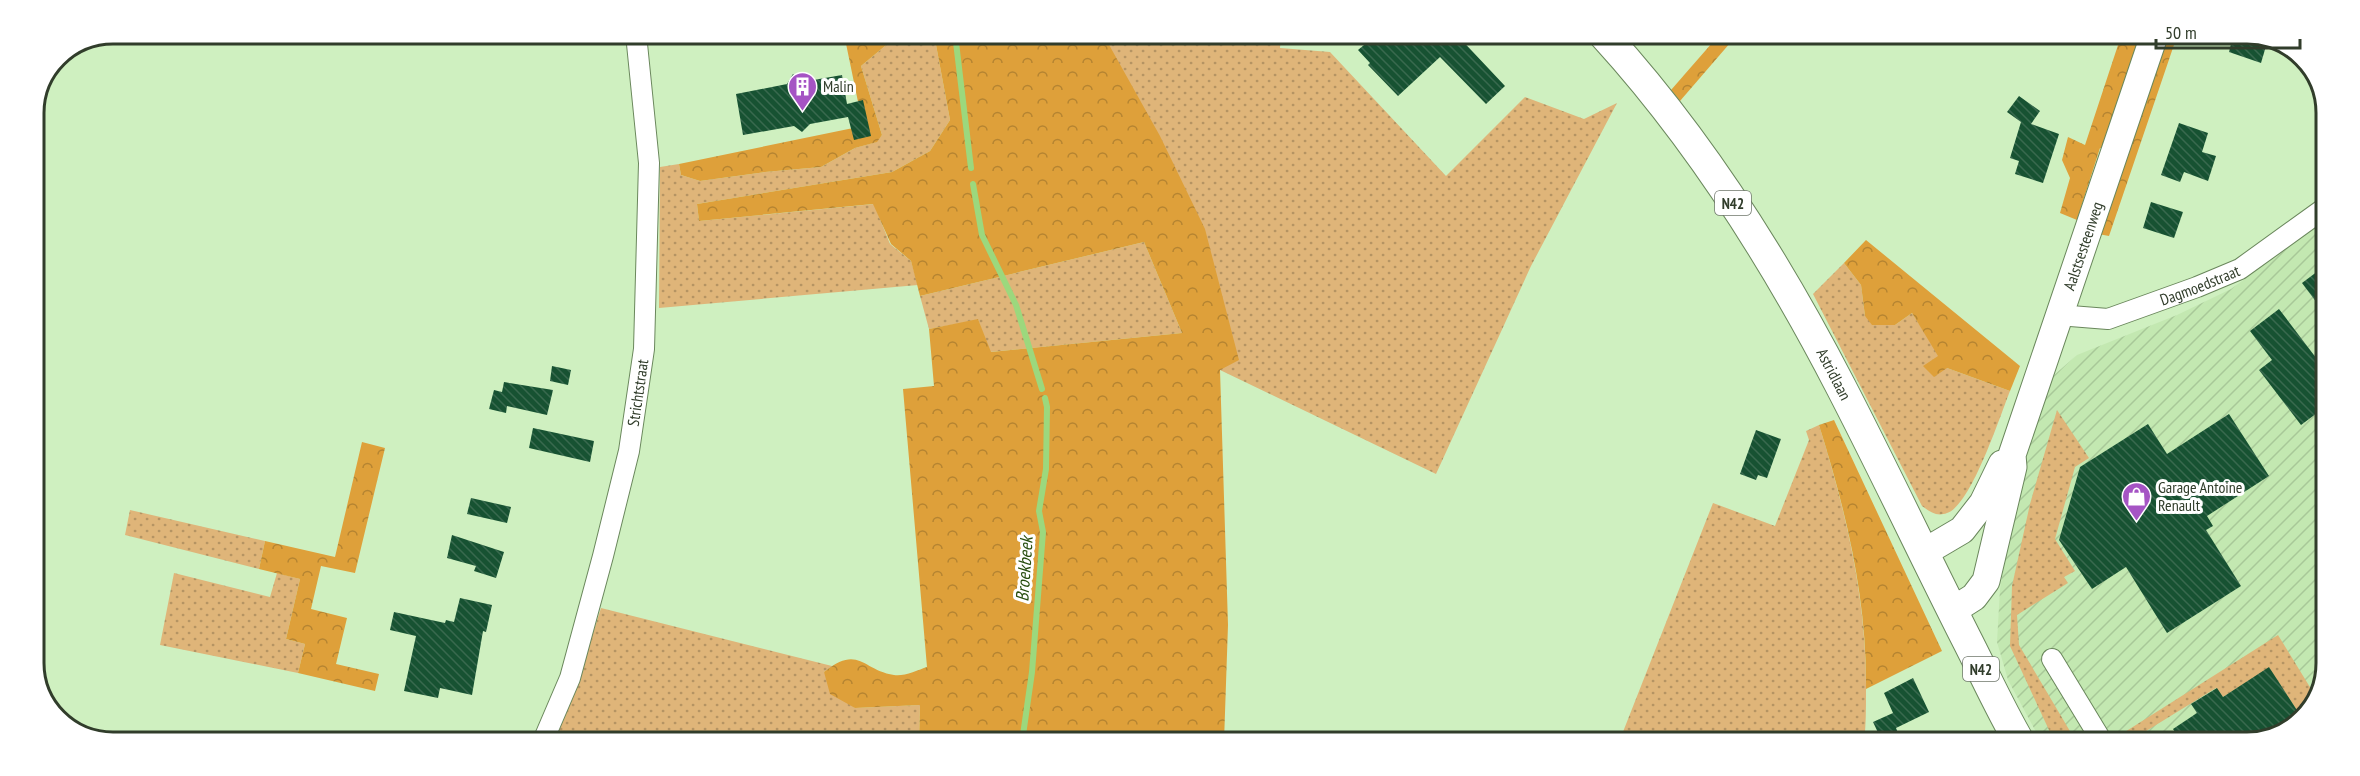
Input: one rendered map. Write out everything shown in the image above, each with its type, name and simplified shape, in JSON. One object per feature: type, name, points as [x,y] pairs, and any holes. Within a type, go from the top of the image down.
[{"type":"main road","name":"Astridlaan","points":[[1612,44],[1673,117],[1721,184],[1777,273],[1841,387],[1952,611],[2008,732]]},
{"type":"main road","name":"Aalstsesteenweg","points":[[1952,611],[1974,597],[1986,581],[2013,467],[2012,455],[2151,44]]},
{"type":"main road","name":"Aalstsesteenweg","points":[[1923,554],[1962,530],[1983,503],[2001,465],[2012,455]]},
{"type":"street","name":"Strichtstraat","points":[[547,732],[570,678],[603,556],[629,451],[644,349],[649,163],[637,44]]},
{"type":"street","name":"Dagmoedstraat","points":[[2058,315],[2108,319],[2198,287],[2240,269],[2316,214]]},
{"type":"street","points":[[2052,659],[2096,732]]},
{"type":"shaded area","points":[[887,44],[936,44],[950,120],[930,151],[892,172],[697,204],[699,221],[874,204],[890,244],[911,261],[918,285],[659,308],[660,167],[679,164],[681,175],[700,181],[821,167],[855,148],[876,142],[882,135],[861,66]]},
{"type":"shaded area","points":[[1106,44],[1280,44],[1280,48],[1330,52],[1446,176],[1525,97],[1584,119],[1617,103],[1531,266],[1436,474],[1220,370]]},
{"type":"shaded area","points":[[2316,227],[2316,673],[2311,690],[2305,702],[2290,718],[2270,729],[2257,732],[2036,732],[2008,680],[1997,642],[2000,589],[2012,515],[2043,395],[2053,376],[2077,355],[2177,315],[2231,289]]},
{"type":"shaded area","points":[[1144,242],[1182,333],[990,352],[978,320],[929,329],[920,296]]},
{"type":"shaded area","points":[[1844,263],[1861,285],[1865,316],[1895,325],[1912,313],[1947,368],[2010,391],[1975,478],[1956,507],[1947,513],[1937,514],[1922,506],[1813,294]]},
{"type":"shaded area","points":[[2057,410],[2089,458],[2075,467],[2055,539],[2075,571],[2064,577],[2068,583],[2017,615],[2019,645],[2070,732],[2050,732],[2010,646],[2012,586],[2030,504]]},
{"type":"shaded area","points":[[1819,425],[1838,490],[1853,557],[1863,624],[1865,732],[1623,732],[1713,503],[1775,526],[1809,440],[1806,431]]},
{"type":"shaded area","points":[[130,510],[265,541],[259,569],[125,535]]},
{"type":"shaded area","points":[[174,573],[270,597],[277,573],[300,579],[286,639],[305,644],[298,673],[160,645]]},
{"type":"shaded area","points":[[601,608],[832,666],[824,672],[855,708],[920,705],[919,732],[558,732],[574,692]]},
{"type":"shaded area","points":[[2278,635],[2311,689],[2297,711],[2269,668],[2223,697],[2216,688],[2145,732],[2125,732]]},
{"type":"green space","points":[[846,44],[887,44],[861,66],[882,135],[877,142],[855,148],[821,167],[700,181],[681,175],[679,164],[863,126]]},
{"type":"green space","points":[[936,44],[1109,44],[1160,136],[1205,229],[1239,360],[1220,370],[1228,625],[1224,732],[919,732],[920,705],[855,708],[830,694],[824,672],[845,660],[853,659],[883,672],[898,675],[927,667],[903,389],[934,386],[929,329],[978,319],[991,352],[1182,333],[1144,242],[920,296],[911,261],[891,244],[873,204],[699,221],[697,204],[892,172],[930,151],[950,120]]},
{"type":"green space","points":[[1711,44],[1729,44],[1680,101],[1671,90]]},
{"type":"green space","points":[[2118,44],[2174,44],[2109,236],[2093,233],[2120,154],[2100,148],[2077,220],[2060,213],[2070,178],[2062,160],[2068,137],[2085,145]]},
{"type":"green space","points":[[1866,240],[2020,366],[2010,391],[1947,368],[1934,377],[1923,366],[1938,356],[1912,313],[1895,325],[1872,325],[1865,316],[1861,285],[1844,263]]},
{"type":"green space","points":[[1834,420],[1942,651],[1866,689],[1859,588],[1846,522],[1819,425]]},
{"type":"green space","points":[[362,442],[385,448],[355,573],[321,566],[311,609],[347,618],[336,664],[379,674],[375,691],[298,673],[305,644],[286,639],[300,579],[259,569],[265,541],[335,557]]},
{"type":"building","points":[[1465,44],[1505,86],[1486,104],[1440,57],[1398,96],[1368,65],[1370,63],[1358,50],[1364,45]]},
{"type":"building","points":[[2231,44],[2266,46],[2261,63],[2229,52]]},
{"type":"building","name":"Malin","points":[[793,74],[802,82],[842,75],[847,104],[863,100],[871,136],[854,140],[848,117],[810,124],[802,132],[794,126],[743,135],[736,94],[787,84]]},
{"type":"building","points":[[2019,96],[2040,111],[2031,124],[2059,134],[2043,183],[2015,174],[2019,161],[2010,158],[2021,122],[2007,112]]},
{"type":"building","points":[[2179,123],[2208,133],[2202,152],[2216,156],[2208,181],[2184,172],[2180,182],[2161,175]]},
{"type":"building","points":[[2151,202],[2183,212],[2174,238],[2143,228]]},
{"type":"building","points":[[2316,272],[2316,302],[2302,283]]},
{"type":"building","points":[[2279,309],[2316,358],[2316,414],[2301,425],[2259,370],[2272,360],[2250,331]]},
{"type":"building","points":[[552,366],[571,370],[568,385],[550,381]]},
{"type":"building","points":[[504,382],[553,390],[547,415],[507,406],[506,413],[489,409],[494,390],[502,392]]},
{"type":"building","name":"Garage Antoine Renault","points":[[2229,414],[2269,476],[2207,516],[2213,526],[2206,530],[2241,586],[2167,633],[2126,567],[2092,589],[2059,540],[2080,467],[2148,424],[2167,454]]},
{"type":"building","points":[[533,428],[594,441],[590,462],[529,448]]},
{"type":"building","points":[[1756,430],[1781,439],[1767,478],[1758,475],[1756,480],[1740,474]]},
{"type":"building","points":[[471,498],[511,507],[507,523],[467,514]]},
{"type":"building","points":[[452,535],[504,552],[496,578],[474,571],[476,566],[447,558]]},
{"type":"building","points":[[460,598],[492,605],[486,632],[483,631],[472,695],[440,688],[438,698],[404,691],[416,636],[390,630],[394,612],[445,623],[446,620],[454,622]]},
{"type":"building","points":[[2269,667],[2297,711],[2278,725],[2257,732],[2175,732],[2173,729],[2197,713],[2191,704],[2217,688],[2223,697]]},
{"type":"building","points":[[1913,678],[1929,712],[1896,728],[1898,732],[1878,732],[1873,722],[1893,713],[1884,693]]},
{"type":"waterway","name":"Broekbeek","points":[[956,44],[971,168]]},
{"type":"waterway","name":"Broekbeek","points":[[973,184],[982,235],[1016,305],[1042,389]]},
{"type":"waterway","name":"Broekbeek","points":[[1023,732],[1032,672],[1043,532],[1039,511],[1046,469],[1047,407],[1045,398]]},
{"type":"place","name":"Malin","points":[[802,112]]},
{"type":"place","name":"Garage Antoine Renault","points":[[2137,522]]}]
